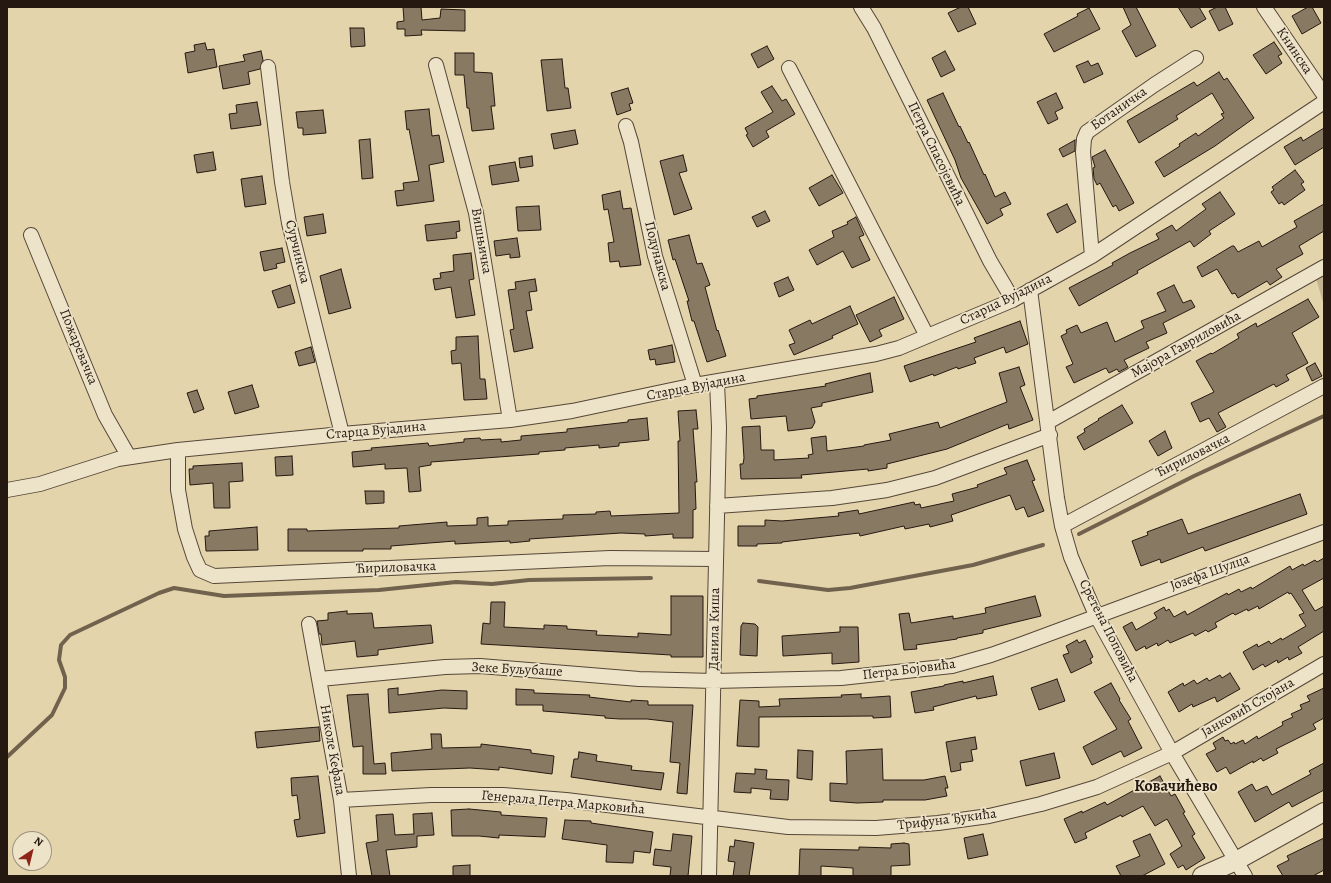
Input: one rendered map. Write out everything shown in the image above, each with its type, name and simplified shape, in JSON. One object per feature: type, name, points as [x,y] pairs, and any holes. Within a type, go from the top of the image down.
[{"type":"street","name":"Петра Спасојевића","points":[[861,7],[990,261],[1013,300]]},
{"type":"street","name":"Книнска","points":[[1264,7],[1324,95]]},
{"type":"street","name":"Ботаничка","points":[[1092,256],[1083,152],[1084,139],[1087,132],[1154,85],[1196,58]]},
{"type":"street","name":"Вишњичка","points":[[436,65],[476,213],[510,420]]},
{"type":"street","name":"Сурчинска","points":[[268,67],[289,223],[342,434]]},
{"type":"street","points":[[789,68],[927,336]]},
{"type":"street","name":"Старца Вујадина","points":[[7,490],[40,484],[118,459],[129,457],[178,450],[342,434],[510,420],[587,408],[695,385],[876,354],[898,348],[1013,300],[1092,256],[1324,102]]},
{"type":"street","name":"Подунавска","points":[[626,126],[631,142],[655,256],[695,385]]},
{"type":"street","name":"Пожаревачка","points":[[32,235],[105,414],[129,457]]},
{"type":"street","name":"Мајора Гавриловића","points":[[717,506],[832,498],[887,490],[935,478],[1049,429],[1324,267]]},
{"type":"street","name":"Сретена Поповића","points":[[1030,290],[1062,526],[1071,557],[1096,615],[1172,753],[1241,868]]},
{"type":"street","name":"Данила Киша","points":[[709,876],[712,818],[715,559],[719,428],[717,382]]},
{"type":"street","name":"Ћириловачка","points":[[1062,526],[1324,386]]},
{"type":"street","name":"Ћириловачка","points":[[178,450],[178,490],[185,529],[194,558],[200,570],[214,576],[610,558],[715,559]]},
{"type":"street","name":"Јозефа Шулца","points":[[1096,615],[1324,532]]},
{"type":"street","name":"Петра Бојовића","points":[[714,681],[841,678],[952,666],[992,655],[1096,615]]},
{"type":"street","name":"Николе Кефала","points":[[310,624],[341,800],[349,876]]},
{"type":"street","name":"Јанковић Стојана","points":[[1172,753],[1324,664]]},
{"type":"street","name":"Зеке Буљубаше","points":[[320,679],[445,667],[480,666],[639,679],[714,681]]},
{"type":"street","name":"Трифуна Ђукића","points":[[712,818],[788,827],[876,828],[960,820],[1026,808],[1062,798],[1097,786],[1172,753]]},
{"type":"street","name":"Генерала Петра Марковића","points":[[341,800],[431,795],[503,795],[566,800],[712,818]]},
{"type":"street","points":[[1202,876],[1241,868],[1324,812]]},
{"type":"shaded area","points":[[1324,274],[1324,306],[1316,278]]},
{"type":"building","points":[[403,7],[421,7],[422,20],[440,18],[441,9],[465,10],[465,31],[421,30],[422,35],[405,36],[405,29],[397,29],[397,22],[404,21]]},
{"type":"building","points":[[961,7],[968,7],[976,24],[958,32],[948,13]]},
{"type":"building","points":[[1123,7],[1136,7],[1156,46],[1136,57],[1122,31],[1131,25]]},
{"type":"building","points":[[1178,7],[1199,7],[1206,19],[1191,28]]},
{"type":"building","points":[[1217,7],[1225,7],[1233,24],[1219,31],[1209,11]]},
{"type":"building","points":[[1308,7],[1312,7],[1321,23],[1302,34],[1292,16]]},
{"type":"building","points":[[1089,8],[1100,29],[1054,52],[1044,34],[1078,16],[1077,14]]},
{"type":"building","points":[[350,28],[364,28],[365,46],[351,47]]},
{"type":"building","points":[[1274,42],[1282,54],[1278,56],[1282,63],[1266,74],[1253,55]]},
{"type":"building","points":[[205,43],[207,50],[214,49],[217,67],[188,73],[185,53],[195,51],[194,45]]},
{"type":"building","points":[[767,46],[774,59],[758,68],[751,54]]},
{"type":"building","points":[[261,51],[263,60],[260,69],[248,72],[250,84],[223,89],[219,66],[245,61],[243,55]]},
{"type":"building","points":[[945,51],[955,70],[941,77],[932,58]]},
{"type":"building","points":[[455,53],[474,53],[474,72],[492,73],[495,106],[491,106],[494,129],[472,131],[469,108],[467,108],[464,75],[455,75]]},
{"type":"building","points":[[562,59],[565,88],[568,88],[571,108],[547,111],[541,60]]},
{"type":"building","points":[[1088,61],[1091,66],[1098,63],[1103,74],[1084,83],[1076,66]]},
{"type":"building","points":[[1219,72],[1224,80],[1227,78],[1254,118],[1215,146],[1164,177],[1155,162],[1180,146],[1179,144],[1196,133],[1198,136],[1224,118],[1221,114],[1224,113],[1212,93],[1176,116],[1178,119],[1139,143],[1127,121],[1194,82],[1197,86]]},
{"type":"building","points":[[772,86],[782,101],[786,99],[795,114],[766,131],[769,137],[753,147],[746,135],[748,134],[745,128],[773,112],[761,92]]},
{"type":"building","points":[[628,88],[633,103],[629,104],[631,110],[617,115],[611,93]]},
{"type":"building","points":[[943,93],[959,127],[960,126],[968,143],[969,142],[984,175],[985,174],[995,197],[1005,192],[1011,204],[1000,209],[1003,215],[987,224],[961,178],[955,160],[927,100]]},
{"type":"building","points":[[1056,93],[1063,108],[1055,112],[1058,119],[1048,124],[1037,102]]},
{"type":"building","points":[[257,102],[261,125],[231,129],[229,114],[237,113],[236,105]]},
{"type":"building","points":[[429,109],[432,136],[439,135],[444,162],[429,165],[434,201],[397,206],[395,191],[404,190],[403,183],[419,181],[409,129],[407,130],[405,111]]},
{"type":"building","points":[[323,110],[326,133],[303,135],[303,128],[298,128],[296,112]]},
{"type":"building","points":[[1324,128],[1324,147],[1295,165],[1284,147],[1301,137],[1303,141]]},
{"type":"building","points":[[575,130],[578,144],[554,149],[551,134]]},
{"type":"building","points":[[370,139],[373,178],[362,179],[359,140]]},
{"type":"building","points":[[1075,140],[1075,151],[1063,157],[1059,149]]},
{"type":"building","points":[[1105,150],[1134,203],[1119,211],[1116,205],[1113,207],[1100,183],[1097,185],[1094,179],[1093,168],[1095,167],[1092,157]]},
{"type":"building","points":[[213,152],[216,170],[197,173],[194,155]]},
{"type":"building","points":[[683,155],[687,171],[679,173],[692,209],[674,215],[660,161]]},
{"type":"building","points":[[532,156],[533,166],[520,168],[519,158]]},
{"type":"building","points":[[515,162],[519,181],[492,185],[489,166]]},
{"type":"building","points":[[1295,170],[1304,182],[1301,184],[1305,190],[1284,205],[1282,202],[1279,204],[1271,192],[1274,190],[1272,187]]},
{"type":"building","points":[[832,175],[843,193],[819,206],[809,188]]},
{"type":"building","points":[[262,176],[266,204],[245,207],[241,179]]},
{"type":"building","points":[[620,191],[623,209],[631,208],[641,265],[620,267],[619,261],[610,262],[608,243],[614,242],[608,209],[604,210],[602,195]]},
{"type":"building","points":[[1220,192],[1235,214],[1209,231],[1211,234],[1194,247],[1190,241],[1137,271],[1138,273],[1079,306],[1069,288],[1113,265],[1112,263],[1130,253],[1159,239],[1156,234],[1172,225],[1176,231],[1206,209],[1202,204]]},
{"type":"building","points":[[1067,204],[1076,222],[1057,233],[1047,214]]},
{"type":"building","points":[[1324,204],[1324,231],[1299,246],[1303,254],[1276,269],[1282,277],[1270,285],[1267,281],[1238,298],[1235,293],[1232,294],[1217,269],[1202,277],[1197,267],[1232,246],[1234,246],[1238,252],[1259,241],[1262,247],[1297,227],[1294,221]]},
{"type":"building","points":[[539,206],[541,230],[518,231],[516,207]]},
{"type":"building","points":[[765,211],[770,221],[757,227],[752,217]]},
{"type":"building","points":[[323,214],[326,233],[307,236],[304,217]]},
{"type":"building","points":[[856,217],[864,235],[859,237],[870,260],[852,268],[843,251],[817,265],[809,250],[834,237],[832,231],[848,224],[847,222]]},
{"type":"building","points":[[459,221],[460,231],[456,232],[457,238],[427,241],[425,225]]},
{"type":"building","points":[[689,235],[697,264],[702,263],[710,285],[705,287],[717,331],[718,330],[726,356],[707,362],[694,321],[692,321],[687,301],[689,301],[675,259],[673,260],[668,240]]},
{"type":"building","points":[[517,238],[520,257],[510,258],[510,254],[496,256],[494,241]]},
{"type":"building","points":[[282,248],[285,262],[276,264],[277,268],[264,271],[260,252]]},
{"type":"building","points":[[471,253],[474,279],[469,280],[475,315],[456,318],[451,287],[435,290],[433,279],[441,278],[440,273],[454,271],[453,255]]},
{"type":"building","points":[[341,269],[351,308],[329,314],[320,276]]},
{"type":"building","points":[[788,277],[794,290],[779,297],[774,283]]},
{"type":"building","points":[[535,279],[537,291],[529,292],[532,310],[526,311],[533,348],[514,352],[510,330],[514,329],[508,290],[516,289],[515,282]]},
{"type":"building","points":[[290,285],[295,303],[278,308],[272,291]]},
{"type":"building","points":[[1174,285],[1183,303],[1191,300],[1195,307],[1163,323],[1167,333],[1146,342],[1149,348],[1124,360],[1128,367],[1119,372],[1117,369],[1109,373],[1106,368],[1074,383],[1066,367],[1073,364],[1061,336],[1067,333],[1066,330],[1077,325],[1081,333],[1107,322],[1115,342],[1144,328],[1141,321],[1166,311],[1157,293]]},
{"type":"building","points":[[894,297],[904,319],[879,330],[882,336],[870,342],[856,315]]},
{"type":"building","points":[[1308,299],[1319,317],[1292,333],[1308,363],[1286,375],[1289,380],[1276,387],[1274,384],[1218,413],[1226,427],[1217,432],[1209,418],[1200,422],[1191,403],[1214,392],[1196,361],[1211,353],[1212,354],[1239,338],[1237,334],[1256,323],[1257,327]]},
{"type":"building","points":[[850,306],[858,324],[832,336],[833,338],[794,355],[789,345],[795,343],[789,330],[810,320],[812,324]]},
{"type":"building","points":[[1020,321],[1028,344],[1006,353],[1004,347],[974,358],[976,363],[958,369],[957,367],[934,376],[933,374],[910,382],[904,366],[976,342],[974,338]]},
{"type":"building","points":[[478,336],[480,379],[485,379],[487,399],[464,400],[461,363],[452,364],[451,351],[456,350],[456,337]]},
{"type":"building","points":[[672,345],[675,362],[656,365],[655,359],[650,360],[648,350]]},
{"type":"building","points":[[311,347],[315,362],[299,366],[295,352]]},
{"type":"building","points":[[1315,363],[1322,376],[1312,381],[1306,368]]},
{"type":"building","points":[[1019,367],[1025,385],[1020,387],[1033,420],[1009,429],[1008,424],[947,449],[887,464],[887,468],[868,471],[868,469],[801,475],[802,478],[741,479],[740,464],[743,464],[744,458],[742,427],[760,426],[761,450],[774,450],[774,460],[809,458],[808,455],[813,454],[811,438],[826,436],[827,451],[864,446],[891,440],[889,434],[938,422],[940,428],[1007,402],[999,373]]},
{"type":"building","points":[[870,373],[873,392],[822,403],[822,406],[811,408],[815,422],[812,428],[788,431],[786,416],[751,419],[749,399],[757,398],[757,396],[826,386],[825,384]]},
{"type":"building","points":[[252,385],[259,407],[235,414],[228,392]]},
{"type":"building","points":[[197,390],[204,409],[194,413],[187,393]]},
{"type":"building","points":[[1122,405],[1133,423],[1084,450],[1077,437],[1085,432],[1084,429],[1099,420],[1098,419]]},
{"type":"building","points":[[696,410],[698,429],[693,429],[697,482],[695,482],[696,509],[693,510],[693,538],[673,538],[673,534],[645,536],[645,534],[621,533],[529,539],[530,541],[510,543],[510,541],[455,544],[455,541],[391,546],[391,549],[363,549],[363,551],[288,551],[288,529],[307,529],[307,531],[399,528],[399,526],[447,522],[447,526],[477,525],[477,518],[488,517],[488,526],[508,525],[508,521],[563,519],[563,515],[596,514],[596,512],[610,511],[611,516],[679,513],[678,441],[680,441],[678,411]]},
{"type":"building","points":[[647,418],[649,440],[619,443],[619,446],[599,448],[599,445],[565,448],[565,450],[539,452],[539,454],[431,462],[431,465],[419,467],[421,491],[409,492],[407,468],[385,469],[385,464],[353,467],[352,452],[372,450],[371,448],[428,443],[429,446],[464,442],[464,439],[480,438],[481,440],[501,439],[501,442],[521,440],[521,436],[567,432],[567,429],[628,422],[628,420]]},
{"type":"building","points":[[1165,431],[1172,448],[1158,456],[1149,441]]},
{"type":"building","points":[[292,456],[293,475],[276,476],[275,457]]},
{"type":"building","points":[[1027,460],[1035,480],[1032,481],[1044,511],[1028,517],[1024,507],[1016,510],[1010,495],[951,515],[953,521],[930,527],[929,524],[905,529],[904,526],[860,536],[859,533],[782,543],[757,544],[757,546],[738,546],[738,526],[765,526],[765,520],[782,521],[839,516],[838,513],[858,510],[859,514],[914,502],[915,505],[920,504],[921,508],[954,501],[952,494],[978,487],[977,485],[1007,474],[1004,468]]},
{"type":"building","points":[[242,463],[243,481],[229,482],[230,508],[214,508],[213,483],[190,485],[189,469],[193,469],[193,466]]},
{"type":"building","points":[[365,491],[384,491],[384,503],[366,504]]},
{"type":"building","points":[[1300,494],[1307,514],[1205,551],[1203,547],[1161,563],[1160,559],[1141,566],[1132,541],[1148,535],[1147,532],[1182,519],[1188,534]]},
{"type":"building","points":[[257,527],[258,550],[206,551],[205,536],[209,536],[209,531]]},
{"type":"building","points":[[1324,558],[1324,578],[1302,590],[1315,611],[1324,606],[1324,631],[1298,647],[1302,653],[1289,660],[1288,657],[1278,663],[1277,660],[1265,667],[1263,664],[1253,670],[1243,652],[1257,644],[1258,647],[1269,641],[1271,644],[1281,638],[1282,640],[1306,626],[1299,615],[1304,613],[1291,593],[1289,594],[1288,592],[1259,609],[1258,606],[1248,611],[1247,609],[1235,615],[1233,613],[1215,623],[1217,627],[1208,632],[1206,630],[1195,636],[1193,633],[1170,643],[1168,640],[1158,646],[1157,643],[1146,649],[1145,646],[1136,651],[1123,627],[1132,622],[1136,630],[1157,618],[1154,613],[1164,607],[1166,611],[1169,609],[1174,617],[1185,611],[1187,615],[1227,593],[1228,595],[1239,589],[1241,592],[1251,587],[1252,589],[1290,566],[1292,570],[1303,564],[1304,566],[1315,560],[1317,562]]},
{"type":"building","points":[[671,596],[703,596],[703,657],[671,657],[671,655],[481,644],[483,623],[490,624],[491,602],[505,602],[504,627],[544,629],[544,625],[567,626],[567,629],[597,631],[596,635],[638,637],[638,633],[671,635]]},
{"type":"building","points":[[1035,596],[1041,616],[983,630],[983,633],[957,639],[916,645],[917,649],[904,650],[899,614],[909,613],[911,623],[953,616],[953,619],[986,613],[985,608]]},
{"type":"building","points":[[347,611],[347,614],[372,613],[374,628],[431,625],[433,643],[378,650],[378,655],[357,657],[355,641],[322,645],[321,634],[319,634],[317,621],[328,620],[328,613]]},
{"type":"building","points":[[743,623],[755,624],[758,627],[757,656],[740,655],[741,626]]},
{"type":"building","points":[[840,627],[858,627],[859,662],[832,664],[832,653],[783,656],[782,636],[840,632]]},
{"type":"building","points":[[1077,640],[1079,643],[1085,640],[1093,657],[1090,659],[1092,663],[1071,673],[1063,655],[1069,653],[1066,646]]},
{"type":"building","points":[[1230,673],[1240,689],[1217,702],[1215,697],[1193,707],[1192,704],[1179,712],[1168,692],[1183,683],[1184,686],[1194,680],[1197,684],[1207,678],[1209,681],[1220,675],[1222,678]]},
{"type":"building","points":[[993,676],[997,695],[977,699],[976,696],[933,707],[934,710],[915,713],[911,692]]},
{"type":"building","points":[[1057,679],[1065,701],[1039,710],[1031,688]]},
{"type":"building","points":[[1111,683],[1120,699],[1119,700],[1131,719],[1128,721],[1142,748],[1124,757],[1121,751],[1092,765],[1083,747],[1117,729],[1094,692]]},
{"type":"building","points":[[398,688],[398,695],[442,690],[467,691],[467,709],[444,708],[389,713],[388,689]]},
{"type":"building","points":[[1324,688],[1324,718],[1313,724],[1316,729],[1276,749],[1278,753],[1263,761],[1261,758],[1253,763],[1253,761],[1230,774],[1226,767],[1217,772],[1206,754],[1216,749],[1213,743],[1223,737],[1225,741],[1228,740],[1231,744],[1234,742],[1235,744],[1243,740],[1245,744],[1257,736],[1258,739],[1283,725],[1282,722],[1293,717],[1291,714],[1302,709],[1300,705],[1310,701],[1307,696]]},
{"type":"building","points":[[516,689],[534,690],[534,693],[590,695],[589,697],[631,702],[631,700],[648,701],[648,705],[693,705],[687,794],[677,793],[680,763],[670,762],[673,722],[647,719],[605,718],[605,716],[543,711],[543,705],[516,705]]},
{"type":"building","points":[[368,694],[374,764],[385,763],[386,774],[363,774],[363,746],[353,747],[347,695]]},
{"type":"building","points":[[861,694],[861,698],[890,696],[891,717],[759,717],[759,747],[737,746],[740,700],[759,701],[759,707],[780,706],[779,699],[842,697],[841,695]]},
{"type":"building","points":[[319,727],[320,741],[257,748],[255,732]]},
{"type":"building","points":[[431,734],[441,734],[442,748],[481,747],[481,744],[531,750],[531,753],[554,756],[552,774],[499,767],[499,770],[470,768],[392,771],[391,753],[432,749]]},
{"type":"building","points":[[975,737],[977,749],[971,750],[973,761],[960,763],[961,770],[951,772],[946,742]]},
{"type":"building","points":[[882,749],[883,780],[924,780],[945,776],[948,788],[945,788],[947,796],[925,800],[883,800],[883,802],[857,803],[830,801],[830,783],[847,784],[846,751]]},
{"type":"building","points":[[798,750],[813,751],[812,780],[797,778]]},
{"type":"building","points":[[579,752],[597,755],[596,761],[632,766],[631,770],[664,773],[661,790],[571,777],[574,759],[578,759]]},
{"type":"building","points":[[1054,753],[1060,778],[1026,786],[1020,761]]},
{"type":"building","points":[[1324,763],[1324,790],[1292,807],[1289,802],[1255,822],[1238,792],[1252,784],[1256,791],[1267,786],[1272,795],[1311,774],[1309,771]]},
{"type":"building","points":[[755,769],[767,770],[766,779],[789,780],[788,800],[770,799],[771,790],[751,788],[751,793],[734,792],[736,773],[755,774]]},
{"type":"building","points":[[318,776],[325,833],[297,837],[294,820],[300,819],[297,795],[292,796],[291,778]]},
{"type":"building","points":[[1160,776],[1171,796],[1175,794],[1185,812],[1183,813],[1195,834],[1192,836],[1205,858],[1186,870],[1183,865],[1178,868],[1170,854],[1182,846],[1167,819],[1155,826],[1143,806],[1085,833],[1087,838],[1075,843],[1064,819],[1082,811],[1082,813],[1105,802],[1107,805]]},
{"type":"building","points":[[469,809],[501,812],[501,815],[547,818],[545,837],[499,835],[499,838],[452,836],[451,810]]},
{"type":"building","points":[[432,813],[434,835],[417,836],[417,847],[386,850],[390,876],[372,876],[366,843],[378,841],[376,815],[393,814],[395,835],[414,834],[413,814]]},
{"type":"building","points":[[565,820],[591,821],[591,823],[653,832],[650,853],[634,851],[633,863],[606,862],[607,845],[562,839]]},
{"type":"building","points":[[673,834],[692,836],[688,876],[670,876],[671,867],[653,865],[655,849],[671,851]]},
{"type":"building","points":[[983,834],[988,855],[968,859],[964,838]]},
{"type":"building","points":[[1150,834],[1165,864],[1142,876],[1121,876],[1116,866],[1140,856],[1133,841]]},
{"type":"building","points":[[1324,838],[1324,870],[1313,876],[1283,876],[1277,866],[1289,860],[1287,856]]},
{"type":"building","points":[[735,840],[754,843],[749,876],[733,876],[735,862],[728,861],[730,846],[734,847]]},
{"type":"building","points":[[891,844],[909,844],[910,865],[891,866],[891,876],[853,876],[853,868],[821,866],[821,876],[799,876],[800,849],[859,850],[859,847],[891,848]]},
{"type":"building","points":[[470,865],[470,876],[453,876],[453,866]]},
{"type":"waterway","points":[[1079,534],[1194,476],[1324,416]]},
{"type":"waterway","points":[[759,581],[828,590],[850,588],[973,565],[1043,545]]},
{"type":"waterway","points":[[7,757],[52,715],[65,688],[65,677],[59,660],[61,645],[70,635],[159,593],[174,588],[224,596],[379,590],[456,582],[492,584],[529,580],[651,578]]},
{"type":"district","name":"Ковачићево","points":[[1176,787]]}]
